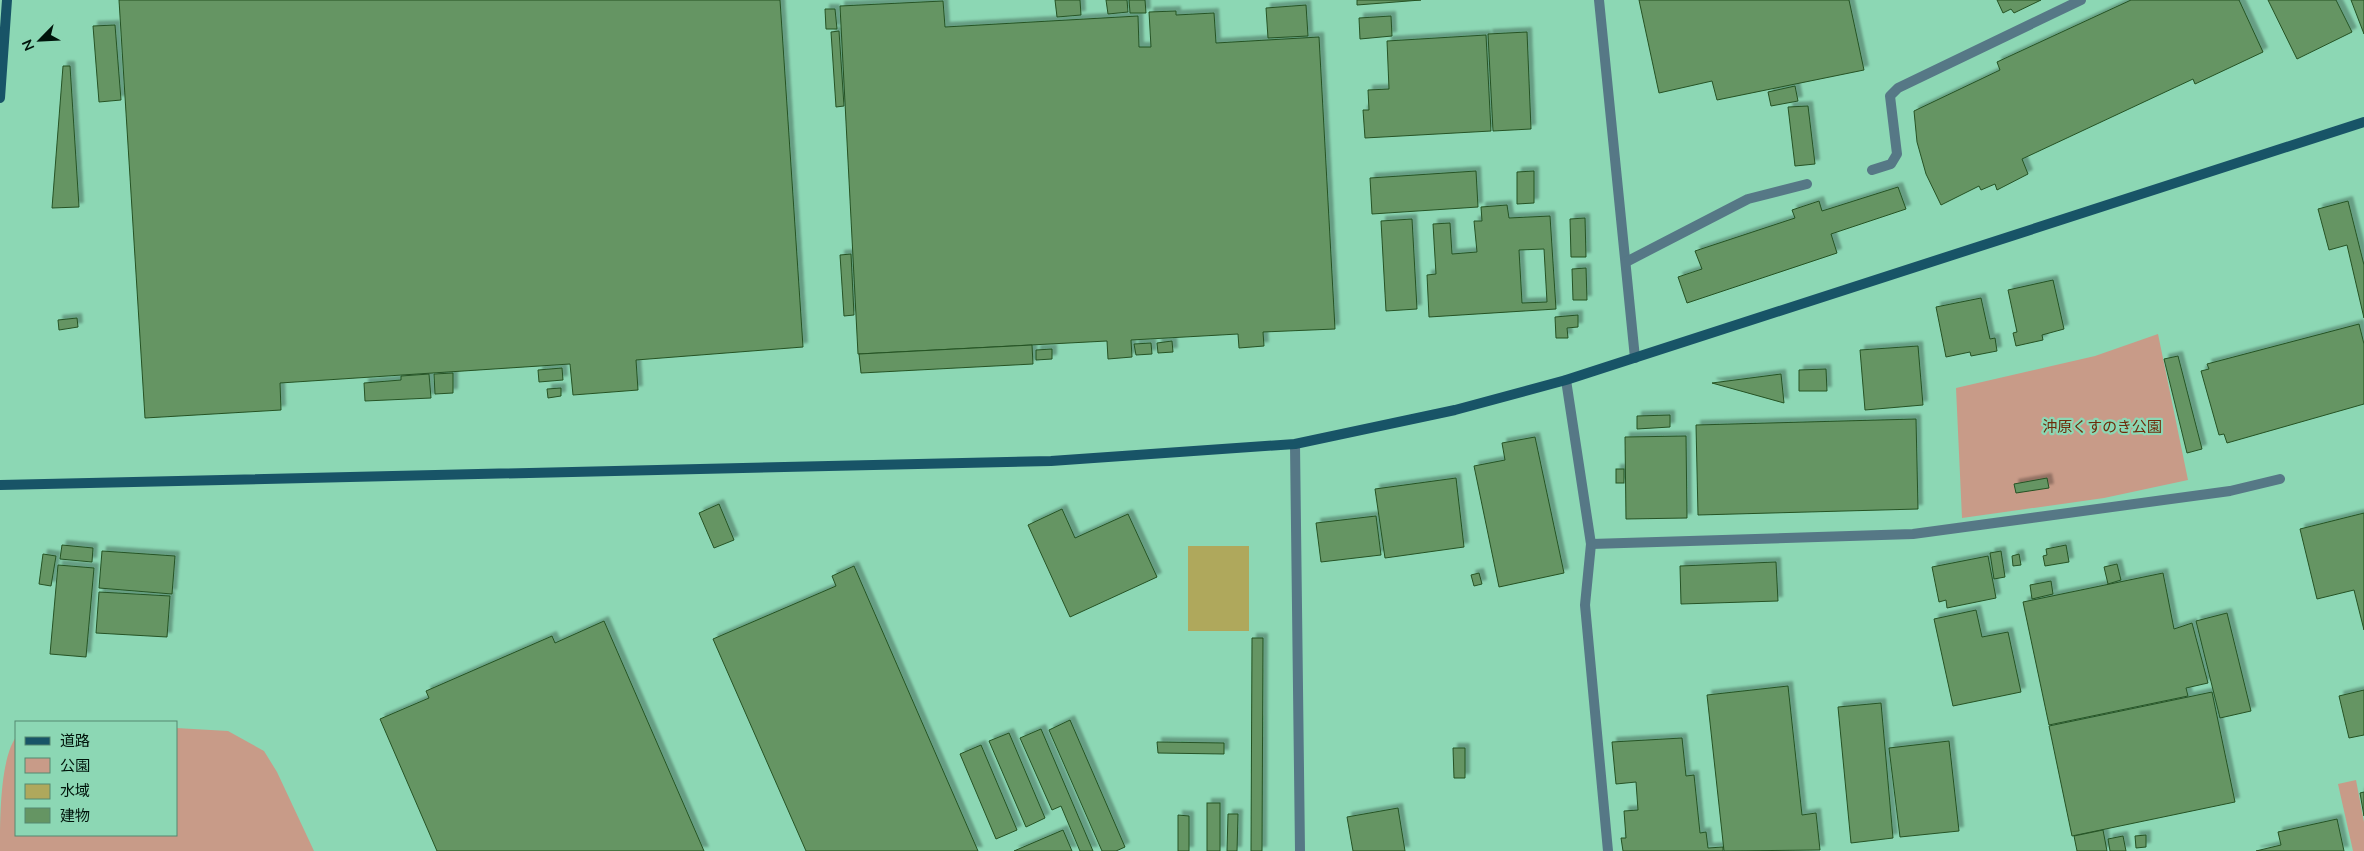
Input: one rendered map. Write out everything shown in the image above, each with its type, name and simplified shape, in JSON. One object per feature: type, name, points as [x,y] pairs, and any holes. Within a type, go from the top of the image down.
[{"type":"street","points":[[0,98],[7,0]]},
{"type":"street","points":[[1599,0],[1635,358]]},
{"type":"street","points":[[1872,170],[1891,164],[1897,154],[1890,96],[1898,88],[2076,1]]},
{"type":"street","points":[[0,485],[1051,461],[1295,444],[1455,410],[1566,380],[2364,122]]},
{"type":"street","points":[[1626,262],[1748,199],[1808,184]]},
{"type":"street","points":[[1566,380],[1591,544],[1585,605],[1608,851]]},
{"type":"street","points":[[1295,444],[1300,851]]},
{"type":"street","points":[[1591,544],[1913,534],[2230,491],[2280,479]]},
{"type":"green space","name":"沖原くすのき公園","points":[[2158,334],[2188,480],[2104,498],[1962,518],[1956,388],[2095,356]]},
{"type":"green space","points":[[178,728],[228,731],[264,751],[277,772],[314,851],[0,851],[2,790],[11,747],[15,739],[15,836],[178,836]]},
{"type":"green space","points":[[2356,780],[2364,822],[2364,851],[2353,851],[2338,784]]},
{"type":"water","points":[[1188,546],[1249,546],[1249,631],[1188,631]]},
{"type":"building","points":[[119,0],[780,0],[803,347],[636,360],[638,390],[573,395],[570,364],[280,383],[281,410],[145,418]]},
{"type":"building","points":[[1055,0],[1080,0],[1081,15],[1057,17]]},
{"type":"building","points":[[1106,0],[1127,0],[1128,12],[1108,14]]},
{"type":"building","points":[[1129,0],[1145,0],[1146,13],[1130,13]]},
{"type":"building","points":[[1357,0],[1421,0],[1357,5]]},
{"type":"building","points":[[1639,0],[1849,0],[1864,70],[1717,100],[1712,81],[1659,93]]},
{"type":"building","points":[[1997,0],[2041,0],[2014,13],[2011,9],[2003,13]]},
{"type":"building","points":[[2131,0],[2239,0],[2263,52],[2195,84],[2193,79],[2022,159],[2028,174],[1997,190],[1995,184],[1981,190],[1979,186],[1941,205],[1926,174],[1917,142],[1914,111],[2000,70],[1997,62]]},
{"type":"building","points":[[2268,0],[2336,0],[2352,32],[2297,59]]},
{"type":"building","points":[[2351,0],[2364,0],[2364,34]]},
{"type":"building","points":[[943,1],[945,27],[1138,16],[1139,47],[1151,47],[1149,12],[1176,11],[1176,15],[1214,13],[1216,43],[1319,37],[1335,329],[1263,332],[1264,346],[1239,348],[1238,334],[1131,340],[1132,357],[1108,359],[1107,341],[858,354],[840,6]]},
{"type":"building","points":[[1306,5],[1308,36],[1268,38],[1266,8]]},
{"type":"building","points":[[825,9],[835,9],[837,29],[826,29]]},
{"type":"building","points":[[1391,16],[1392,36],[1360,39],[1359,18]]},
{"type":"building","points":[[115,25],[121,100],[99,102],[93,26]]},
{"type":"building","points":[[839,31],[844,106],[836,107],[831,32]]},
{"type":"building","points":[[1527,32],[1531,129],[1493,131],[1488,34]]},
{"type":"building","points":[[1486,35],[1491,131],[1365,138],[1363,110],[1369,110],[1368,90],[1389,89],[1387,41]]},
{"type":"building","points":[[63,66],[70,66],[79,207],[52,208]]},
{"type":"building","points":[[1795,86],[1798,101],[1771,106],[1768,92]]},
{"type":"building","points":[[1808,106],[1815,164],[1795,166],[1788,107]]},
{"type":"building","points":[[1476,171],[1478,207],[1372,214],[1370,178]]},
{"type":"building","points":[[1534,171],[1534,203],[1517,204],[1517,172]]},
{"type":"building","points":[[1898,187],[1906,209],[1831,234],[1837,253],[1687,303],[1678,277],[1702,269],[1695,251],[1795,218],[1792,210],[1819,201],[1822,211]]},
{"type":"building","points":[[2348,201],[2364,265],[2364,318],[2347,245],[2329,250],[2318,209]]},
{"type":"building","points":[[1507,205],[1509,218],[1550,216],[1556,309],[1429,317],[1427,275],[1436,274],[1433,224],[1450,223],[1452,254],[1477,252],[1474,221],[1482,221],[1481,207]],"holes":[[[1544,249],[1547,302],[1522,303],[1519,250]]]},
{"type":"building","points":[[1585,218],[1586,257],[1571,257],[1570,219]]},
{"type":"building","points":[[1412,219],[1417,309],[1386,311],[1381,221]]},
{"type":"building","points":[[851,254],[854,315],[844,316],[840,255]]},
{"type":"building","points":[[1586,268],[1587,300],[1573,300],[1572,269]]},
{"type":"building","points":[[2053,280],[2064,329],[2042,335],[2043,340],[2016,346],[2013,333],[2017,332],[2008,290]]},
{"type":"building","points":[[1981,298],[1990,339],[1995,338],[1997,351],[1971,356],[1970,352],[1946,357],[1936,307]]},
{"type":"building","points":[[1578,315],[1578,327],[1567,328],[1568,338],[1556,338],[1555,317]]},
{"type":"building","points":[[77,318],[78,327],[59,330],[58,320]]},
{"type":"building","points":[[2359,324],[2364,344],[2364,404],[2227,443],[2224,434],[2219,435],[2201,371],[2209,369],[2207,364]]},
{"type":"building","points":[[1172,341],[1173,352],[1158,353],[1157,343]]},
{"type":"building","points":[[1151,343],[1152,354],[1136,355],[1134,344]]},
{"type":"building","points":[[1032,345],[1033,364],[861,373],[859,354]]},
{"type":"building","points":[[1918,346],[1923,405],[1865,410],[1860,350]]},
{"type":"building","points":[[1052,349],[1052,359],[1036,360],[1036,350]]},
{"type":"building","points":[[2178,356],[2202,449],[2187,453],[2164,359]]},
{"type":"building","points":[[562,368],[563,380],[539,382],[538,370]]},
{"type":"building","points":[[1826,369],[1827,391],[1799,391],[1799,370]]},
{"type":"building","points":[[453,373],[453,393],[435,394],[434,374]]},
{"type":"building","points":[[429,374],[431,398],[365,401],[364,383],[401,380],[401,376]]},
{"type":"building","points":[[1781,374],[1784,403],[1712,383]]},
{"type":"building","points":[[561,388],[561,396],[548,398],[547,389]]},
{"type":"building","points":[[1670,415],[1670,427],[1637,429],[1637,416]]},
{"type":"building","points":[[1916,419],[1918,509],[1698,515],[1696,425]]},
{"type":"building","points":[[1686,436],[1687,518],[1626,519],[1625,437]]},
{"type":"building","points":[[1535,437],[1564,573],[1499,587],[1474,466],[1505,460],[1502,443]]},
{"type":"building","points":[[1616,469],[1624,469],[1624,483],[1616,483]]},
{"type":"building","points":[[1456,478],[1464,547],[1385,558],[1375,489]]},
{"type":"building","points":[[2047,478],[2049,488],[2016,493],[2014,484]]},
{"type":"building","points":[[719,504],[734,540],[714,548],[699,513]]},
{"type":"building","points":[[1062,509],[1075,538],[1128,514],[1157,577],[1070,617],[1028,525]]},
{"type":"building","points":[[2364,513],[2364,630],[2354,590],[2317,599],[2300,529]]},
{"type":"building","points":[[1376,516],[1381,555],[1321,562],[1316,523]]},
{"type":"building","points":[[62,545],[93,548],[92,562],[60,559]]},
{"type":"building","points":[[2066,545],[2069,562],[2045,566],[2043,556],[2047,555],[2046,549]]},
{"type":"building","points":[[102,551],[175,556],[172,594],[99,588]]},
{"type":"building","points":[[2001,551],[2005,577],[1994,579],[1990,553]]},
{"type":"building","points":[[43,554],[56,556],[51,586],[39,584]]},
{"type":"building","points":[[2019,554],[2021,565],[2013,566],[2012,556]]},
{"type":"building","points":[[1988,556],[1996,598],[1947,608],[1946,600],[1939,602],[1932,567]]},
{"type":"building","points":[[1776,562],[1778,601],[1681,604],[1680,566]]},
{"type":"building","points":[[2117,564],[2121,580],[2108,584],[2104,567]]},
{"type":"building","points":[[58,565],[94,568],[86,657],[50,654]]},
{"type":"building","points":[[854,566],[978,851],[806,851],[713,639],[836,586],[832,576]]},
{"type":"building","points":[[1479,573],[1482,584],[1474,586],[1471,575]]},
{"type":"building","points":[[2163,573],[2174,629],[2192,623],[2208,683],[2186,688],[2188,696],[2049,725],[2023,602]]},
{"type":"building","points":[[2051,581],[2053,594],[2032,599],[2030,585]]},
{"type":"building","points":[[99,592],[170,596],[167,637],[96,633]]},
{"type":"building","points":[[1976,610],[1982,637],[2008,632],[2021,692],[1953,706],[1934,619]]},
{"type":"building","points":[[2227,613],[2251,711],[2220,718],[2196,621]]},
{"type":"building","points":[[604,621],[704,851],[437,851],[380,719],[429,698],[426,691],[552,636],[555,643]]},
{"type":"building","points":[[1252,638],[1263,638],[1262,851],[1251,851]]},
{"type":"building","points":[[1788,686],[1802,815],[1816,813],[1820,850],[1724,851],[1707,695]]},
{"type":"building","points":[[2364,690],[2364,735],[2349,738],[2339,696]]},
{"type":"building","points":[[2212,692],[2235,802],[2072,836],[2049,726]]},
{"type":"building","points":[[1881,703],[1893,838],[1851,843],[1838,707]]},
{"type":"building","points":[[1070,720],[1125,847],[1116,851],[1102,851],[1049,730]]},
{"type":"building","points":[[1041,729],[1093,851],[1080,851],[1061,806],[1052,810],[1020,738]]},
{"type":"building","points":[[1009,733],[1045,818],[1026,827],[989,741]]},
{"type":"building","points":[[1682,738],[1686,776],[1694,775],[1700,833],[1706,832],[1708,848],[1723,847],[1723,851],[1623,851],[1621,838],[1626,838],[1624,811],[1638,810],[1636,782],[1616,784],[1612,742]]},
{"type":"building","points":[[1949,741],[1959,831],[1900,837],[1889,748]]},
{"type":"building","points":[[1157,742],[1224,743],[1224,754],[1158,753]]},
{"type":"building","points":[[981,745],[1017,830],[996,839],[960,754]]},
{"type":"building","points":[[1453,748],[1465,748],[1465,778],[1454,778]]},
{"type":"building","points":[[2364,792],[2364,816],[2360,793]]},
{"type":"building","points":[[1207,803],[1220,803],[1220,851],[1207,851]]},
{"type":"building","points":[[1398,808],[1405,851],[1353,851],[1347,817]]},
{"type":"building","points":[[1228,814],[1238,814],[1237,851],[1227,851]]},
{"type":"building","points":[[1178,815],[1189,816],[1189,851],[1178,851]]},
{"type":"building","points":[[2337,819],[2344,851],[2256,851],[2281,845],[2278,832]]},
{"type":"building","points":[[1063,830],[1072,851],[1014,851]]},
{"type":"building","points":[[2103,830],[2107,851],[2077,851],[2074,836]]},
{"type":"building","points":[[2146,835],[2146,847],[2136,848],[2135,836]]},
{"type":"building","points":[[2123,836],[2126,851],[2110,851],[2108,839]]}]
